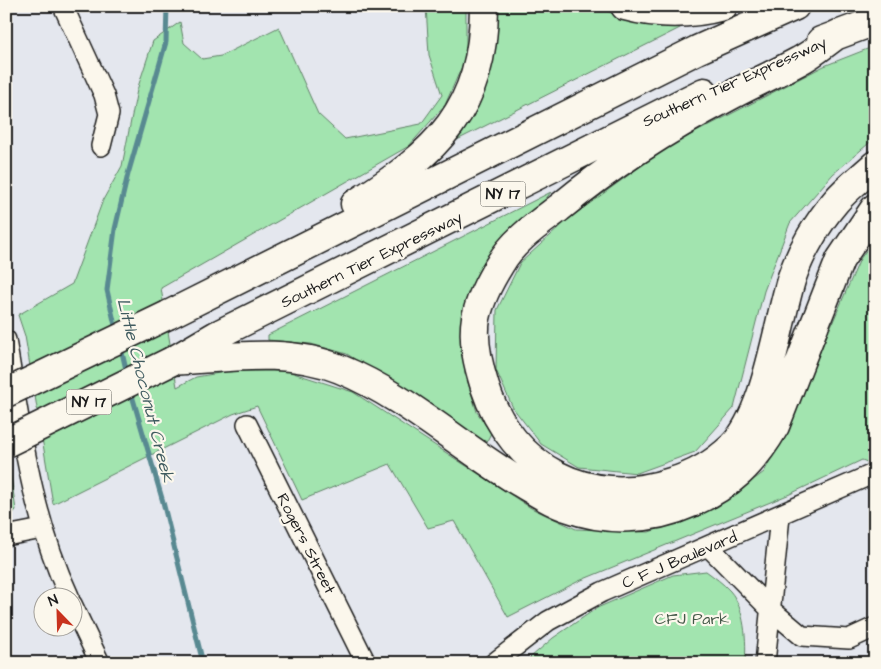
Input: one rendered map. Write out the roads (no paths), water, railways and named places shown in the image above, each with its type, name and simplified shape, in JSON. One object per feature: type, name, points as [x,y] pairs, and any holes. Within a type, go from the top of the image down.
[{"type":"highway","points":[[221,288],[389,182],[415,163],[442,136],[466,100],[481,57],[484,38],[484,6]]},
{"type":"highway","points":[[625,6],[649,12],[686,13],[723,6]]},
{"type":"highway","name":"NY 17","points":[[6,393],[168,315],[697,50],[795,6]]},
{"type":"highway","name":"Southern Tier Expressway","points":[[6,443],[172,360],[217,335],[569,161],[658,114],[754,68],[875,20]]},
{"type":"highway","points":[[838,34],[802,60],[725,98],[639,150],[584,188],[525,235],[501,262],[480,305],[476,320],[475,343],[481,373],[500,423],[514,442],[538,466],[579,485],[600,490],[631,491],[658,487],[682,479],[706,467],[733,446],[758,403],[793,274],[807,244],[836,201],[875,165]]},
{"type":"highway","points":[[172,360],[270,355],[300,357],[339,369],[365,381],[421,415],[505,473],[551,501],[566,508],[604,516],[652,516],[683,506],[733,480],[749,465],[764,445],[775,426],[824,295],[840,260],[875,208]]},
{"type":"street","points":[[63,6],[104,95],[109,114],[101,146]]},
{"type":"street","points":[[6,340],[32,492],[54,564],[64,586]]},
{"type":"street","name":"Rogers Street","points":[[247,424],[366,663]]},
{"type":"street","name":"C F J Boulevard","points":[[494,663],[548,621],[602,592],[875,474]]},
{"type":"street","points":[[765,663],[780,516]]},
{"type":"street","points":[[6,536],[42,529]]},
{"type":"street","points":[[708,546],[770,608],[802,636],[850,639],[875,627]]},
{"type":"street","points":[[82,625],[100,663]]},
{"type":"waterway","name":"Little Choconut Creek","points":[[116,330],[107,290],[115,229],[128,174],[166,42],[167,6]]},
{"type":"waterway","name":"Little Choconut Creek","points":[[121,348],[127,374]]},
{"type":"waterway","name":"Little Choconut Creek","points":[[131,392],[163,502],[203,663]]},
{"type":"park label","name":"CFJ Park","points":[[692,618]]}]
